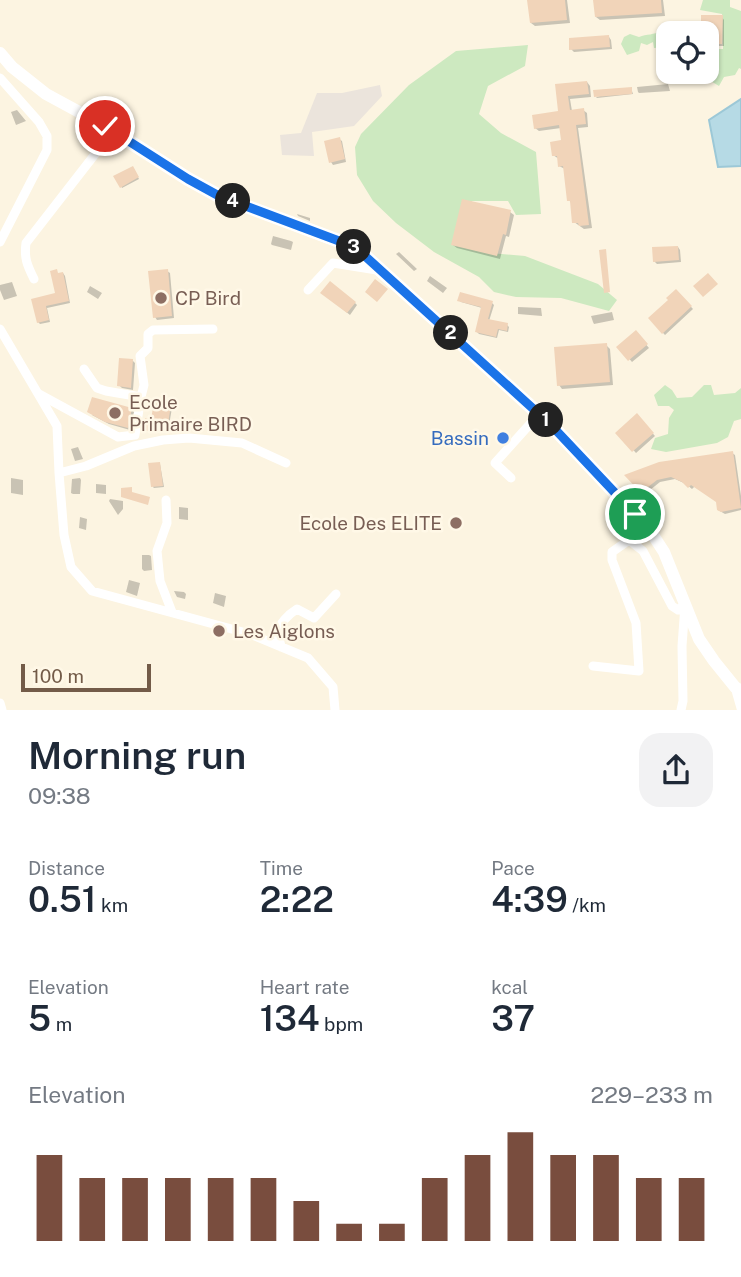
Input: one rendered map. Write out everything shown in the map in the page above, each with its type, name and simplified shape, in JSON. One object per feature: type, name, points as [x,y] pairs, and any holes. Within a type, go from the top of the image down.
[{"type":"main road","points":[[0,54],[46,94],[113,131],[219,196],[355,247],[539,414],[651,532],[664,552],[699,639],[738,689]]},
{"type":"street","points":[[0,78],[39,122],[47,136],[47,150],[0,242]]},
{"type":"street","points":[[34,279],[26,265],[26,243],[113,131]]},
{"type":"street","points":[[308,290],[333,263],[375,269],[411,297]]},
{"type":"street","points":[[0,329],[57,426],[64,535],[71,567],[92,592],[250,634],[308,658],[333,687],[335,710]]},
{"type":"street","points":[[38,393],[118,437],[135,435],[144,385],[140,356],[148,348],[148,334],[153,330],[213,329]]},
{"type":"street","points":[[84,369],[97,388],[141,397]]},
{"type":"street","points":[[511,478],[495,463],[539,414]]},
{"type":"street","points":[[58,473],[86,466],[134,446],[189,438],[242,443],[286,463]]},
{"type":"street","points":[[166,500],[167,523],[157,551],[160,581],[172,612]]},
{"type":"street","points":[[593,666],[639,671],[636,623],[612,560],[612,552],[629,540],[643,551],[672,606],[678,610],[685,606]]},
{"type":"street","points":[[281,647],[278,635],[286,618],[297,610],[314,618],[335,594]]},
{"type":"street","points":[[681,710],[685,606]]},
{"type":"street","points":[[738,689],[741,708]]},
{"type":"street","points":[[0,703],[2,710]]},
{"type":"shaded area","points":[[380,85],[382,96],[354,126],[312,132],[314,156],[282,155],[280,135],[301,133],[317,93],[342,93]]},
{"type":"green space","points":[[703,0],[730,0],[730,7],[741,11],[741,69],[739,68],[735,75],[724,77],[719,86],[716,84],[719,84],[719,49],[723,49],[722,14],[700,10]]},
{"type":"green space","points":[[656,33],[656,48],[653,42],[647,45],[641,43],[639,51],[627,55],[621,44],[624,37],[630,34],[639,37]]},
{"type":"green space","points":[[528,45],[525,66],[488,86],[479,114],[501,133],[536,152],[541,214],[516,215],[508,201],[472,201],[462,218],[490,253],[525,256],[598,284],[617,300],[609,311],[561,298],[516,297],[494,292],[479,277],[434,252],[396,223],[373,201],[357,175],[355,147],[361,134],[409,85],[456,51]]},
{"type":"green space","points":[[665,385],[677,398],[692,397],[704,385],[711,385],[714,395],[735,393],[741,388],[741,419],[734,421],[728,437],[717,443],[666,452],[651,449],[655,438],[668,434],[669,418],[674,410],[669,406],[658,406],[654,395]]},
{"type":"water","points":[[741,99],[741,166],[718,167],[709,120]]},
{"type":"building","points":[[527,0],[565,0],[567,20],[530,23]]},
{"type":"building","points":[[593,0],[661,0],[662,13],[595,17]]},
{"type":"building","points":[[701,15],[723,15],[722,44],[719,44],[719,21],[701,21]]},
{"type":"building","points":[[609,35],[610,47],[569,50],[569,38]]},
{"type":"building","points":[[587,81],[589,94],[568,96],[570,110],[584,108],[586,124],[576,125],[589,225],[579,226],[578,223],[572,223],[563,166],[558,167],[557,156],[552,156],[550,142],[561,140],[559,125],[534,129],[532,115],[558,111],[555,84]]},
{"type":"building","points":[[632,87],[632,94],[594,97],[593,90]]},
{"type":"building","points":[[340,137],[345,159],[329,163],[324,141]]},
{"type":"building","points":[[133,166],[139,177],[120,188],[113,176]]},
{"type":"building","points":[[462,199],[511,210],[506,235],[503,234],[497,256],[451,245]]},
{"type":"building","points":[[678,246],[679,260],[653,262],[652,247]]},
{"type":"building","points":[[606,249],[610,292],[604,293],[599,250]]},
{"type":"building","points":[[57,269],[58,273],[63,272],[69,301],[46,306],[49,320],[37,323],[31,299],[55,293],[50,271]]},
{"type":"building","points":[[168,269],[172,316],[153,318],[148,271]]},
{"type":"building","points":[[708,273],[718,284],[703,297],[693,286]]},
{"type":"building","points":[[375,279],[388,289],[377,302],[365,292]]},
{"type":"building","points":[[330,281],[356,302],[347,313],[320,293]]},
{"type":"building","points":[[676,289],[692,306],[662,334],[648,318]]},
{"type":"building","points":[[460,292],[493,301],[488,319],[508,323],[507,331],[498,329],[496,337],[475,332],[481,307],[457,301]]},
{"type":"building","points":[[636,330],[648,344],[628,361],[616,347]]},
{"type":"building","points":[[607,343],[610,382],[557,386],[554,347]]},
{"type":"building","points":[[119,358],[133,359],[131,388],[117,386]]},
{"type":"building","points":[[92,397],[132,408],[128,428],[105,422],[87,412]]},
{"type":"building","points":[[154,402],[171,405],[168,424],[156,422],[154,432],[143,430],[145,418],[151,419]]},
{"type":"building","points":[[637,413],[654,433],[632,452],[615,433]]},
{"type":"building","points":[[733,451],[741,508],[721,512],[717,510],[716,502],[691,485],[688,488],[671,477],[657,480],[648,487],[644,496],[624,475],[659,462]]},
{"type":"building","points":[[160,462],[163,486],[151,487],[148,463]]},
{"type":"building","points":[[132,487],[132,492],[150,497],[148,505],[121,497],[121,488]]},
{"type":"place","name":"CP Bird","points":[[161,298]]},
{"type":"place","name":"Ecole Primaire BIRD","points":[[115,413]]},
{"type":"place","name":"Bassin","points":[[503,438]]},
{"type":"place","name":"Ecole Des ELITE","points":[[456,523]]},
{"type":"place","name":"Les Aiglons","points":[[219,631]]},
{"type":"route","points":[[105,126],[219,196],[355,247],[551,425],[635,514]]}]
